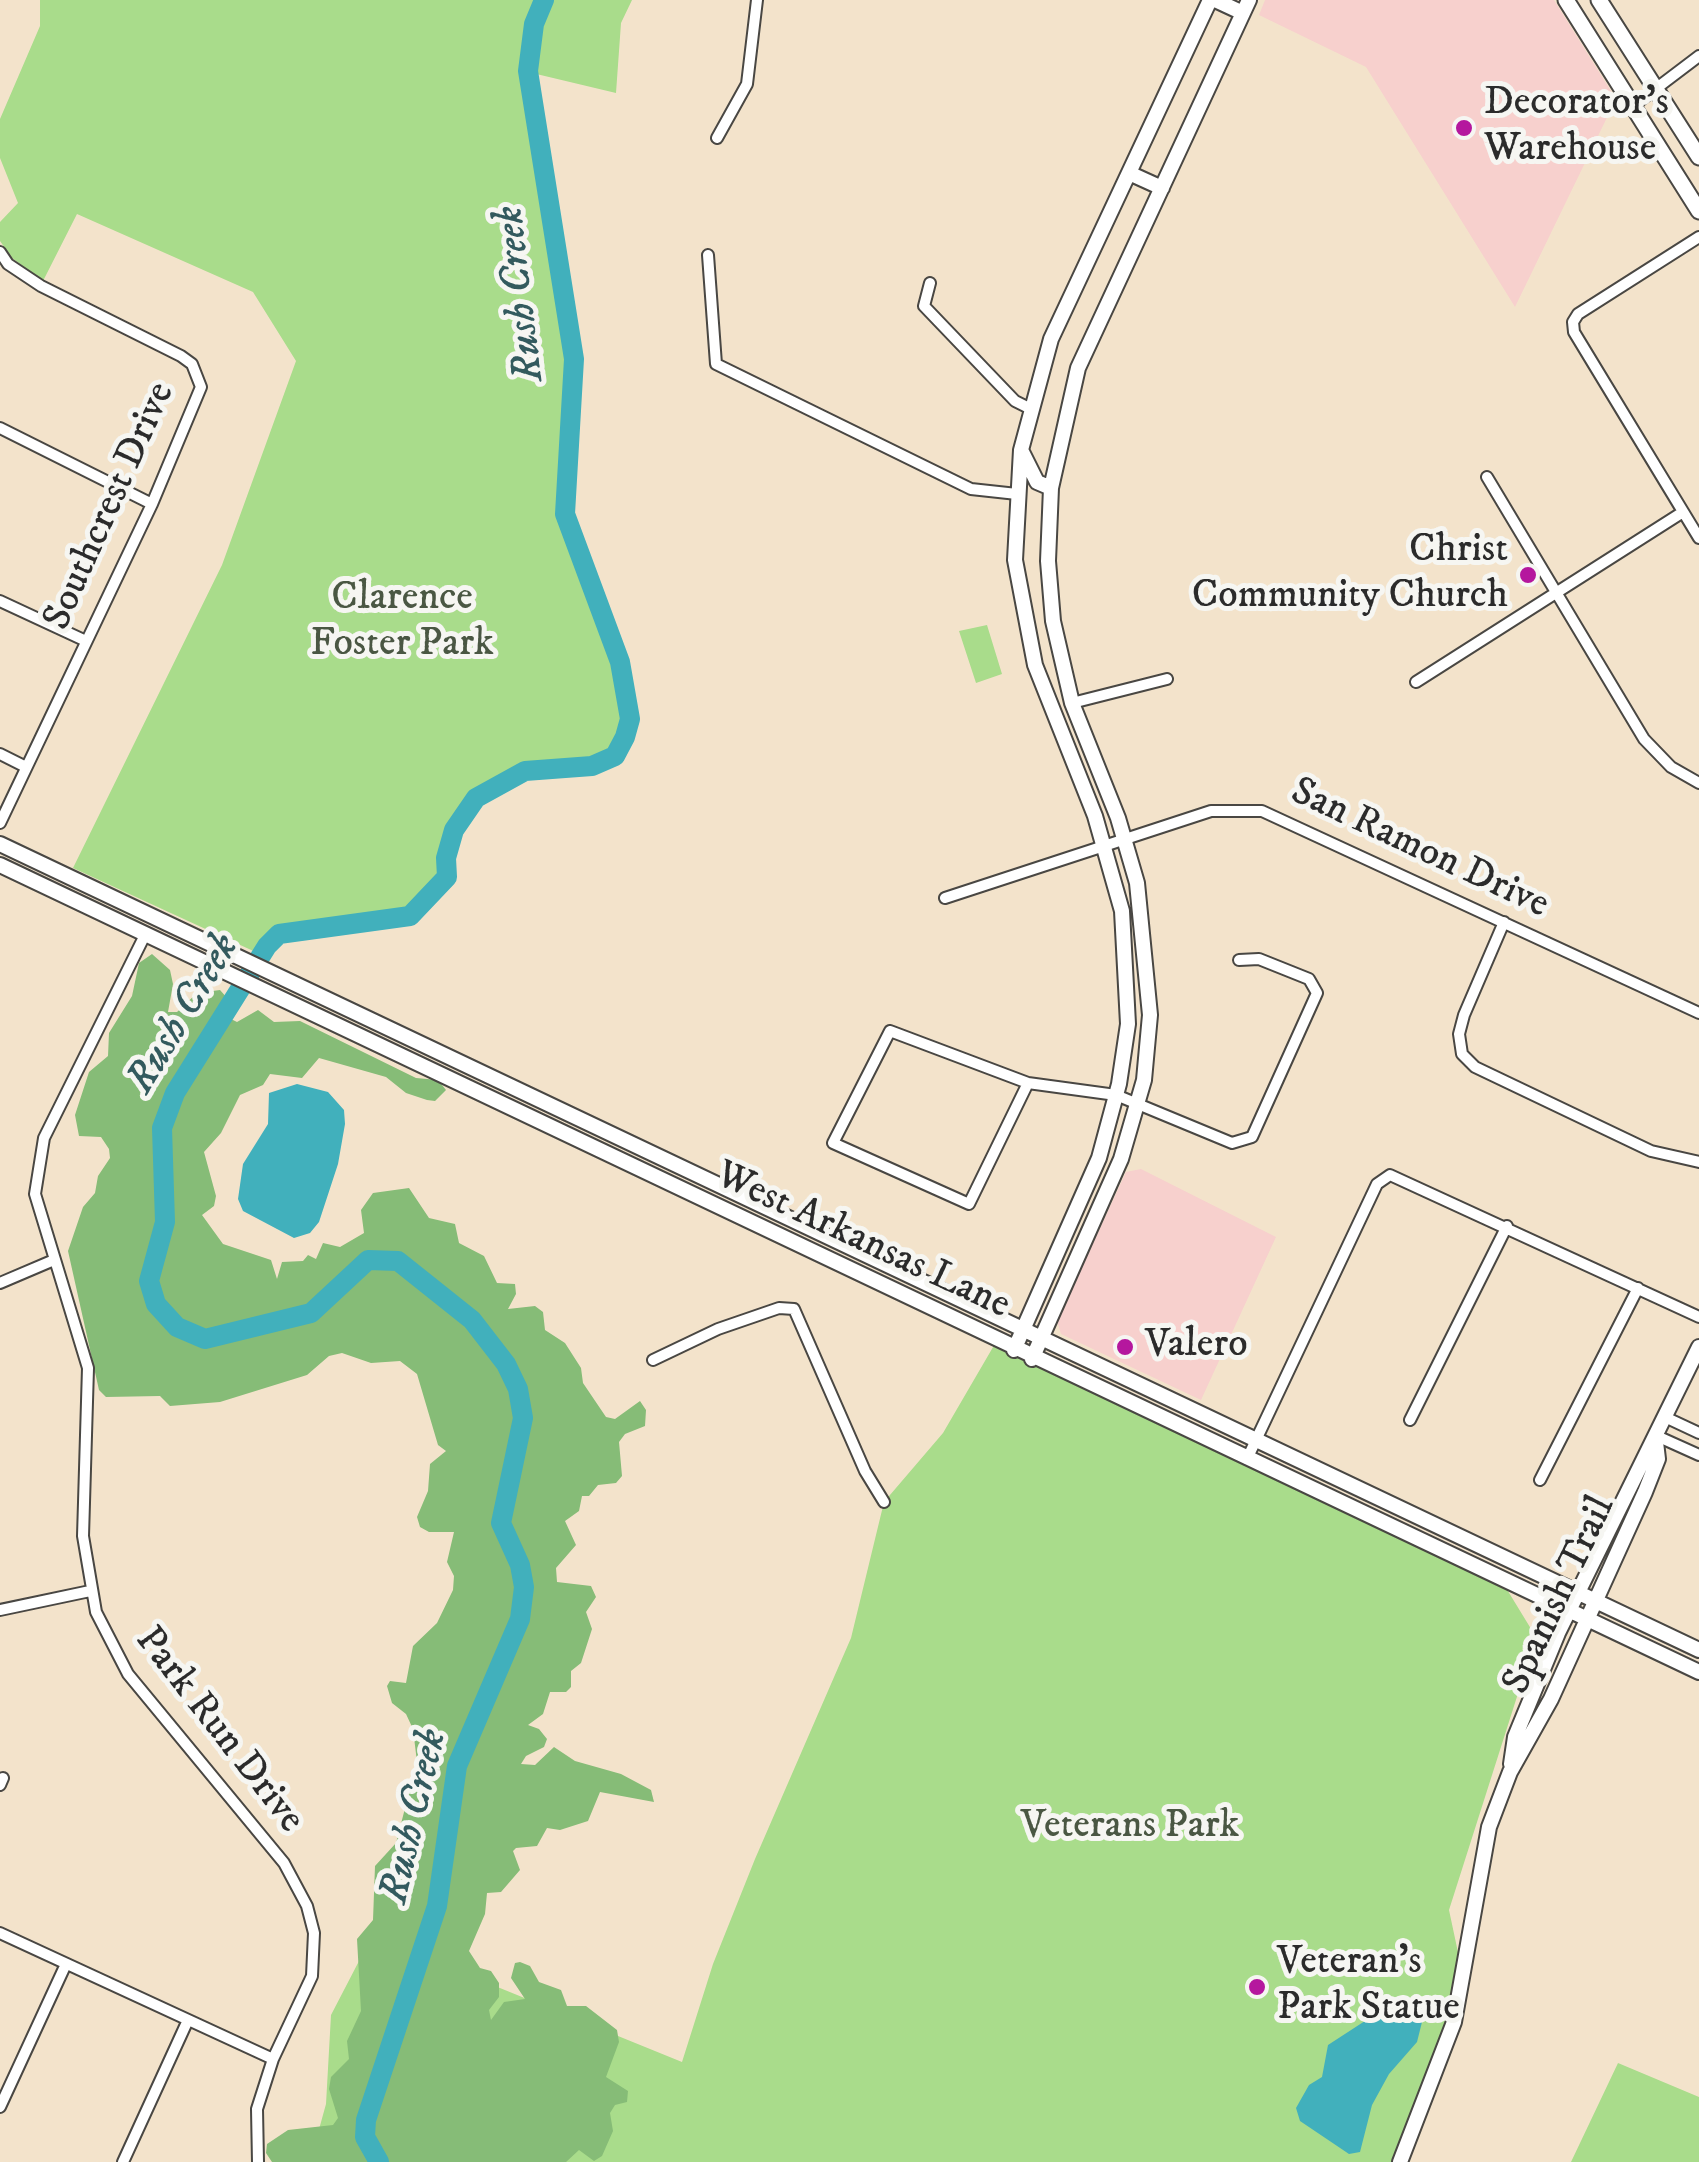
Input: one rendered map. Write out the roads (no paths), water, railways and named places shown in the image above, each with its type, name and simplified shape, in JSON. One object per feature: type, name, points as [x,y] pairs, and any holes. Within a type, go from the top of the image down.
[{"type":"main road","points":[[1014,1350],[1077,1212],[1116,1095],[1128,1024],[1122,911],[1104,845],[1035,665],[1016,560],[1020,450],[1029,408],[1060,318],[1212,0],[1246,7],[1078,368],[1051,488],[1050,600],[1072,703],[1124,838],[1137,883],[1150,1044],[1122,1158],[1032,1359]]},
{"type":"main road","points":[[1566,0],[1699,211]]},
{"type":"main road","points":[[1599,0],[1699,157]]},
{"type":"main road","points":[[1129,173],[1162,188]]},
{"type":"main road","points":[[1020,450],[1036,482],[1051,488]]},
{"type":"main road","name":"West Arkansas Lane","points":[[0,844],[1699,1650]]},
{"type":"main road","name":"West Arkansas Lane","points":[[0,865],[1032,1359],[1699,1672]]},
{"type":"main road","name":"Spanish Trail","points":[[1400,2162],[1454,2022],[1482,1858],[1510,1772],[1515,1737],[1567,1613],[1646,1452],[1657,1439],[1699,1347]]},
{"type":"main road","name":"Spanish Trail","points":[[1510,1772],[1528,1745],[1651,1475],[1658,1459],[1657,1439]]},
{"type":"street","points":[[718,138],[747,84],[756,0]]},
{"type":"street","points":[[1632,106],[1699,56]]},
{"type":"street","points":[[1699,237],[1575,319],[1574,332],[1699,538]]},
{"type":"street","name":"Southcrest Drive","points":[[0,252],[8,264],[40,286],[192,364],[200,397],[0,823]]},
{"type":"street","points":[[708,255],[716,364],[972,489],[1017,494]]},
{"type":"street","points":[[930,284],[924,306],[1015,401],[1029,408]]},
{"type":"street","points":[[0,428],[152,504]]},
{"type":"street","points":[[1487,478],[1644,738],[1671,767],[1699,783]]},
{"type":"street","points":[[1416,682],[1683,512]]},
{"type":"street","points":[[0,600],[86,641]]},
{"type":"street","points":[[1072,703],[1167,679]]},
{"type":"street","points":[[0,754],[26,766]]},
{"type":"street","name":"San Ramon Drive","points":[[944,898],[1211,811],[1262,811],[1699,1012]]},
{"type":"street","points":[[1504,922],[1464,1014],[1459,1034],[1462,1054],[1475,1066],[1616,1135],[1652,1151],[1699,1162]]},
{"type":"street","name":"Park Run Drive","points":[[145,934],[39,1153],[35,1194],[88,1368],[83,1536],[90,1591],[109,1644],[128,1674],[284,1863],[307,1906],[316,1947],[312,1976],[273,2059],[257,2109],[258,2162]]},
{"type":"street","points":[[1028,1082],[969,1204],[833,1143],[890,1031],[1028,1082],[1116,1095],[1232,1143],[1243,1143],[1256,1132],[1316,993],[1309,979],[1258,959],[1238,960]]},
{"type":"street","points":[[1247,1459],[1382,1177],[1398,1174],[1699,1317]]},
{"type":"street","points":[[1410,1420],[1507,1226]]},
{"type":"street","points":[[0,1283],[54,1260]]},
{"type":"street","points":[[1540,1480],[1638,1288]]},
{"type":"street","points":[[654,1360],[718,1329],[780,1308],[794,1309],[865,1471],[884,1502]]},
{"type":"street","points":[[1667,1418],[1699,1433]]},
{"type":"street","points":[[1657,1439],[1699,1455]]},
{"type":"street","points":[[0,1610],[90,1591]]},
{"type":"street","points":[[0,1932],[273,2059]]},
{"type":"street","points":[[0,2108],[66,1964]]},
{"type":"street","points":[[123,2162],[188,2020]]},
{"type":"water","points":[[297,1084],[328,1092],[344,1110],[345,1124],[338,1164],[319,1222],[310,1233],[294,1238],[243,1211],[238,1199],[243,1164],[268,1124],[269,1093]]},
{"type":"water","points":[[1424,2004],[1425,2010],[1417,2042],[1389,2074],[1372,2105],[1360,2152],[1349,2154],[1300,2121],[1296,2108],[1309,2085],[1322,2077],[1328,2045],[1368,2019],[1395,2019]]},
{"type":"waterway","name":"Rush Creek","points":[[379,2162],[365,2137],[366,2120],[437,1906],[457,1766],[520,1619],[524,1587],[520,1565],[501,1523],[523,1418],[518,1389],[506,1364],[472,1320],[398,1261],[368,1260],[311,1313],[205,1339],[177,1327],[156,1304],[149,1281],[165,1222],[162,1128],[175,1093],[267,946],[279,934],[410,916],[447,877],[446,858],[454,830],[476,798],[525,771],[592,766],[615,756],[625,737],[630,719],[620,662],[565,514],[574,359],[528,71],[534,24],[544,0]]},
{"type":"place","name":"Decorator's Warehouse","points":[[1464,128]]},
{"type":"place","name":"Christ Community Church","points":[[1528,575]]},
{"type":"place","name":"Valero","points":[[1125,1347]]},
{"type":"place","name":"Veteran's Park Statue","points":[[1257,1987]]},
{"type":"park label","name":"Clarence Foster Park","points":[[402,623]]},
{"type":"park label","name":"Veterans Park","points":[[1130,1828]]}]
